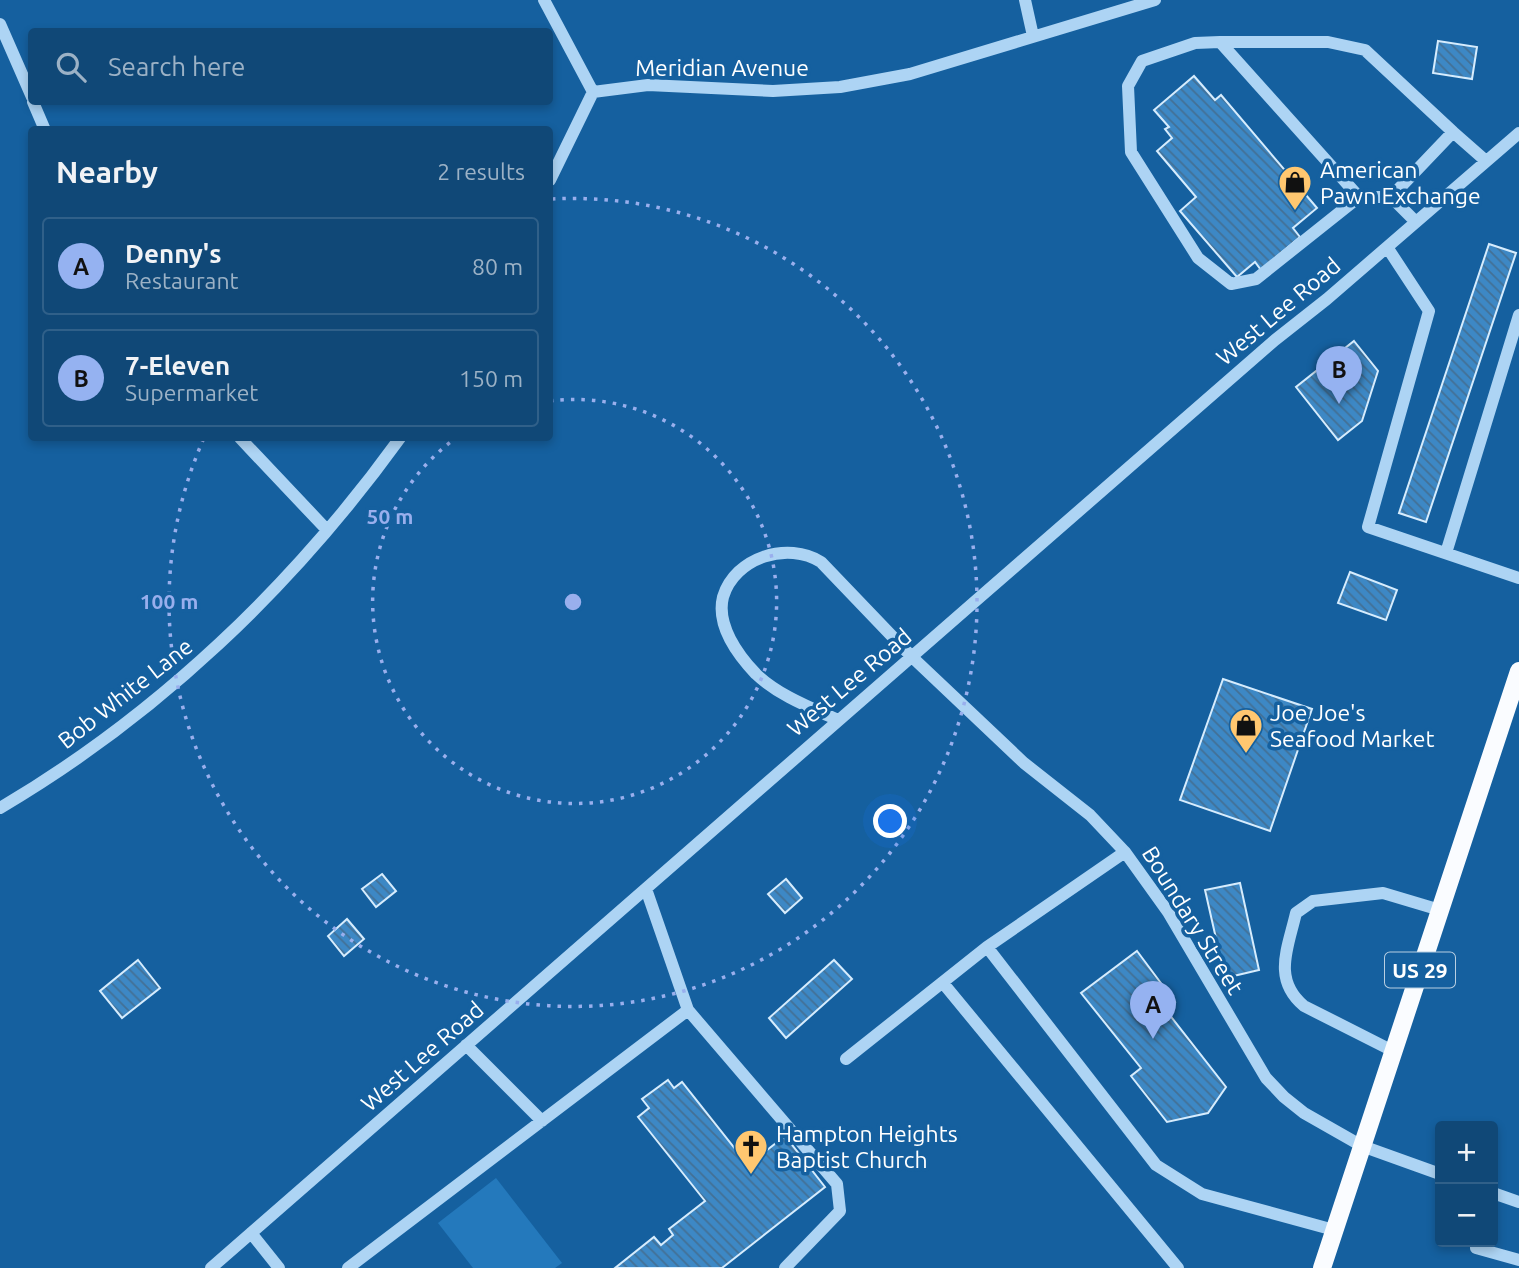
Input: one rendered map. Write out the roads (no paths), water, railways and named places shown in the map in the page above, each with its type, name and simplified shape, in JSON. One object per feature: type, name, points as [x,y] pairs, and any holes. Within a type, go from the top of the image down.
[{"type":"main road","name":"US 29","points":[[1322,1268],[1519,671]]},
{"type":"street","points":[[544,0],[593,92],[553,174]]},
{"type":"street","points":[[1026,0],[1033,36]]},
{"type":"street","name":"Meridian Avenue","points":[[593,92],[648,85],[773,91],[840,87],[910,74],[1155,0]]},
{"type":"street","points":[[0,24],[28,90]]},
{"type":"street","points":[[1416,222],[1391,197],[1359,197],[1256,279],[1231,284],[1198,258],[1131,152],[1128,86],[1142,61],[1195,43],[1328,42],[1365,50],[1486,161]]},
{"type":"street","points":[[1220,43],[1359,197]]},
{"type":"street","points":[[35,105],[44,126]]},
{"type":"street","points":[[1391,197],[1453,132]]},
{"type":"street","name":"West Lee Road","points":[[211,1268],[836,719],[912,657],[1275,340],[1327,299],[1519,133]]},
{"type":"street","points":[[1387,247],[1429,311],[1368,527],[1519,578]]},
{"type":"street","points":[[1446,554],[1519,315]]},
{"type":"street","points":[[243,441],[327,530]]},
{"type":"street","name":"Bob White Lane","points":[[0,808],[88,751],[214,650],[266,598],[327,530],[398,441]]},
{"type":"street","points":[[836,719],[777,689],[757,675],[733,645],[723,623],[723,598],[732,580],[744,568],[762,556],[788,551],[808,554],[845,584],[912,657]]},
{"type":"street","name":"Boundary Street","points":[[912,657],[1024,763],[1090,814],[1125,852],[1168,912],[1266,1078],[1284,1097],[1304,1113],[1362,1146],[1435,1172]]},
{"type":"street","points":[[846,1059],[987,947],[1125,852]]},
{"type":"street","points":[[646,888],[688,1010],[837,1184],[840,1211],[785,1268]]},
{"type":"street","points":[[1393,1051],[1304,1006],[1292,996],[1283,968],[1296,913],[1313,901],[1383,894],[1440,910]]},
{"type":"street","points":[[987,947],[1156,1164],[1202,1194],[1334,1230]]},
{"type":"street","points":[[943,983],[1178,1268]]},
{"type":"street","points":[[348,1268],[688,1010]]},
{"type":"street","points":[[466,1045],[542,1121]]},
{"type":"street","points":[[1498,1195],[1519,1202]]},
{"type":"street","points":[[251,1233],[279,1268]]},
{"type":"street","points":[[1476,1248],[1519,1260]]},
{"type":"place","name":"American Pawn Exchange","points":[[1295,212]]},
{"type":"place","name":"7-Eleven","points":[[1339,404]]},
{"type":"place","name":"Joe Joe's Seafood Market","points":[[1246,755]]},
{"type":"place","name":"Denny's","points":[[1153,1039]]},
{"type":"place","name":"Hampton Heights Baptist Church","points":[[751,1176]]}]
